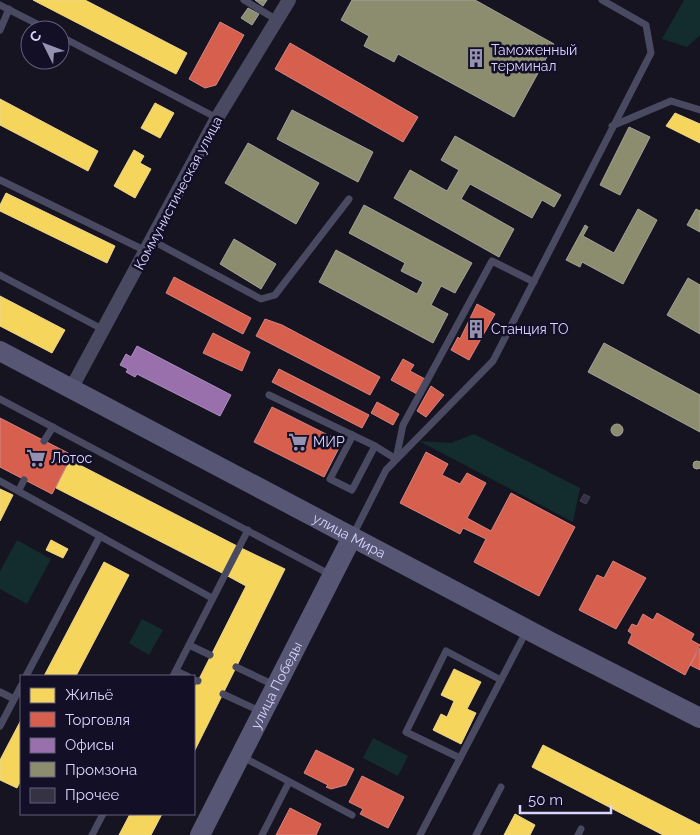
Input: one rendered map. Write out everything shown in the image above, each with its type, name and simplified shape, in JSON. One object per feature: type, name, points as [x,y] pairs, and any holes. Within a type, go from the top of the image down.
[{"type":"main road","name":"улица Мира","points":[[0,351],[527,630],[700,718]]},
{"type":"main road","name":"улица Победы","points":[[200,835],[334,577],[352,538]]},
{"type":"street","name":"Коммунистическая улица","points":[[71,389],[150,246],[217,118],[289,0]]},
{"type":"lane","points":[[244,0],[277,20]]},
{"type":"lane","points":[[352,538],[386,470],[493,361],[651,53],[646,25],[602,0]]},
{"type":"lane","points":[[0,5],[29,20]]},
{"type":"lane","points":[[0,30],[9,9]]},
{"type":"lane","points":[[70,41],[217,118]]},
{"type":"lane","points":[[612,126],[671,101],[700,110]]},
{"type":"lane","points":[[0,180],[150,246],[261,298],[275,295],[349,199]]},
{"type":"lane","points":[[396,459],[403,425],[492,262],[534,282]]},
{"type":"lane","points":[[0,276],[104,330]]},
{"type":"lane","points":[[269,395],[375,446],[396,459]]},
{"type":"lane","points":[[0,399],[334,577]]},
{"type":"lane","points":[[44,441],[52,427]]},
{"type":"lane","points":[[353,435],[330,479],[352,490],[375,446]]},
{"type":"lane","points":[[19,490],[24,480]]},
{"type":"lane","points":[[0,481],[212,598]]},
{"type":"lane","points":[[174,674],[248,530]]},
{"type":"lane","points":[[27,675],[100,536]]},
{"type":"lane","points":[[420,835],[527,630]]},
{"type":"lane","points":[[189,645],[210,655]]},
{"type":"lane","points":[[460,758],[406,732],[446,651],[501,680]]},
{"type":"lane","points":[[236,667],[277,686]]},
{"type":"lane","points":[[0,726],[20,688]]},
{"type":"lane","points":[[0,692],[14,699]]},
{"type":"lane","points":[[223,694],[263,712]]},
{"type":"lane","points":[[240,756],[352,815]]},
{"type":"lane","points":[[262,835],[290,782]]},
{"type":"lane","points":[[476,835],[501,788]]},
{"type":"lane","points":[[92,835],[102,815]]},
{"type":"green space","points":[[684,0],[700,0],[700,35],[687,47],[662,39]]},
{"type":"green space","points":[[474,434],[580,488],[573,522],[419,441],[451,443]]},
{"type":"green space","points":[[17,540],[51,559],[27,604],[0,589],[0,571]]},
{"type":"green space","points":[[142,619],[163,630],[149,655],[129,643]]},
{"type":"green space","points":[[373,738],[408,756],[398,776],[363,758]]},
{"type":"building: Жильё","points":[[33,0],[85,0],[187,53],[176,74]]},
{"type":"building: Жильё","points":[[0,99],[98,151],[88,171],[0,125]]},
{"type":"building: Жильё","points":[[155,103],[174,113],[160,138],[141,128]]},
{"type":"building: Жильё","points":[[675,113],[700,124],[700,143],[666,126]]},
{"type":"building: Жильё","points":[[134,150],[144,156],[140,163],[151,169],[135,198],[114,186]]},
{"type":"building: Жильё","points":[[6,193],[115,246],[107,263],[0,211],[0,205]]},
{"type":"building: Жильё","points":[[0,296],[65,330],[52,353],[0,326]]},
{"type":"building: Жильё","points":[[70,460],[239,547],[224,574],[56,488]]},
{"type":"building: Жильё","points":[[0,489],[13,495],[0,521]]},
{"type":"building: Жильё","points":[[51,540],[68,549],[63,558],[46,550]]},
{"type":"building: Жильё","points":[[239,547],[285,569],[195,750],[195,687],[246,586],[224,574]]},
{"type":"building: Жильё","points":[[104,562],[129,575],[77,675],[45,675]]},
{"type":"building: Жильё","points":[[454,669],[481,682],[467,709],[476,713],[461,744],[433,730],[441,714],[447,717],[454,701],[441,695]]},
{"type":"building: Жильё","points":[[20,722],[20,782],[17,788],[0,780],[0,760]]},
{"type":"building: Жильё","points":[[543,745],[700,825],[700,835],[663,835],[532,767]]},
{"type":"building: Жильё","points":[[515,814],[535,825],[530,835],[504,835]]},
{"type":"building: Жильё","points":[[129,815],[161,815],[151,835],[119,835]]},
{"type":"building: Торговля","points":[[220,22],[244,35],[216,85],[205,88],[189,79]]},
{"type":"building: Торговля","points":[[290,43],[418,117],[403,142],[275,69]]},
{"type":"building: Торговля","points":[[174,277],[251,318],[243,334],[166,293]]},
{"type":"building: Торговля","name":"Станция ТО","points":[[477,304],[495,314],[469,360],[451,350],[458,337],[460,339]]},
{"type":"building: Торговля","points":[[265,319],[282,325],[380,377],[370,395],[256,336]]},
{"type":"building: Торговля","points":[[213,333],[250,352],[242,371],[203,353]]},
{"type":"building: Торговля","points":[[403,359],[414,365],[410,371],[425,379],[417,394],[391,380]]},
{"type":"building: Торговля","points":[[279,369],[369,415],[362,428],[272,382]]},
{"type":"building: Торговля","points":[[431,386],[444,395],[426,417],[417,411]]},
{"type":"building: Торговля","points":[[377,402],[399,414],[393,425],[371,413]]},
{"type":"building: Торговля","name":"МИР","points":[[272,407],[342,442],[324,477],[254,442]]},
{"type":"building: Торговля","name":"Лотос","points":[[0,418],[72,455],[52,494],[0,467]]},
{"type":"building: Торговля","points":[[426,452],[448,464],[442,475],[460,484],[467,473],[486,483],[467,518],[491,531],[511,493],[575,527],[539,596],[474,562],[486,539],[463,528],[460,534],[400,503]]},
{"type":"building: Торговля","points":[[613,561],[646,578],[616,629],[579,610],[597,575],[604,578]]},
{"type":"building: Торговля","points":[[657,613],[694,634],[691,640],[700,645],[685,675],[628,643],[632,634],[628,631],[632,624],[637,626],[643,614],[653,620]]},
{"type":"building: Торговля","points":[[700,648],[700,670],[690,665]]},
{"type":"building: Торговля","points":[[316,750],[354,769],[346,785],[331,789],[326,787],[328,785],[304,773]]},
{"type":"building: Торговля","points":[[362,776],[404,797],[388,828],[360,814],[363,809],[349,802]]},
{"type":"building: Торговля","points":[[290,808],[321,824],[316,835],[276,835]]},
{"type":"building: Офисы","points":[[137,346],[231,395],[220,416],[137,374],[135,377],[126,372],[128,369],[120,365],[126,354],[131,357]]},
{"type":"building: Промзона","points":[[255,0],[267,0],[263,6]]},
{"type":"building: Промзона","name":"Таможенный терминал","points":[[352,0],[475,0],[554,44],[514,117],[398,54],[394,62],[364,46],[369,36],[341,20]]},
{"type":"building: Промзона","points":[[248,8],[259,14],[252,25],[241,18]]},
{"type":"building: Промзона","points":[[292,110],[373,152],[358,182],[277,139]]},
{"type":"building: Промзона","points":[[629,127],[650,137],[620,195],[600,185]]},
{"type":"building: Промзона","points":[[455,136],[561,195],[554,207],[542,200],[532,218],[470,184],[461,199],[514,229],[499,257],[394,198],[410,170],[447,191],[459,170],[441,160]]},
{"type":"building: Промзона","points":[[248,143],[319,183],[296,224],[225,183]]},
{"type":"building: Промзона","points":[[364,205],[472,263],[455,293],[441,286],[431,305],[448,314],[433,343],[319,282],[336,250],[417,294],[423,282],[401,271],[405,263],[349,233]]},
{"type":"building: Промзона","points":[[638,209],[657,220],[623,284],[582,262],[580,267],[566,260],[585,225],[588,227],[583,236],[614,253]]},
{"type":"building: Промзона","points":[[696,209],[700,211],[700,232],[687,225]]},
{"type":"building: Промзона","points":[[234,239],[276,264],[261,289],[220,264]]},
{"type":"building: Промзона","points":[[688,278],[700,285],[700,334],[667,315]]},
{"type":"building: Промзона","points":[[604,343],[700,395],[700,432],[588,372]]},
{"type":"building: Промзона","points":[[619,424],[622,425],[622,435],[615,436],[612,435],[611,428],[612,425]]},
{"type":"building: Промзона","points":[[697,461],[701,465],[697,469],[693,465]]},
{"type":"building: Прочее","points":[[584,494],[590,497],[586,504],[580,501]]},
{"type":"place","name":"Таможенный терминал","points":[[476,58]]},
{"type":"place","name":"Станция ТО","points":[[476,329]]},
{"type":"place","name":"МИР","points":[[298,442]]},
{"type":"place","name":"Лотос","points":[[36,458]]}]
